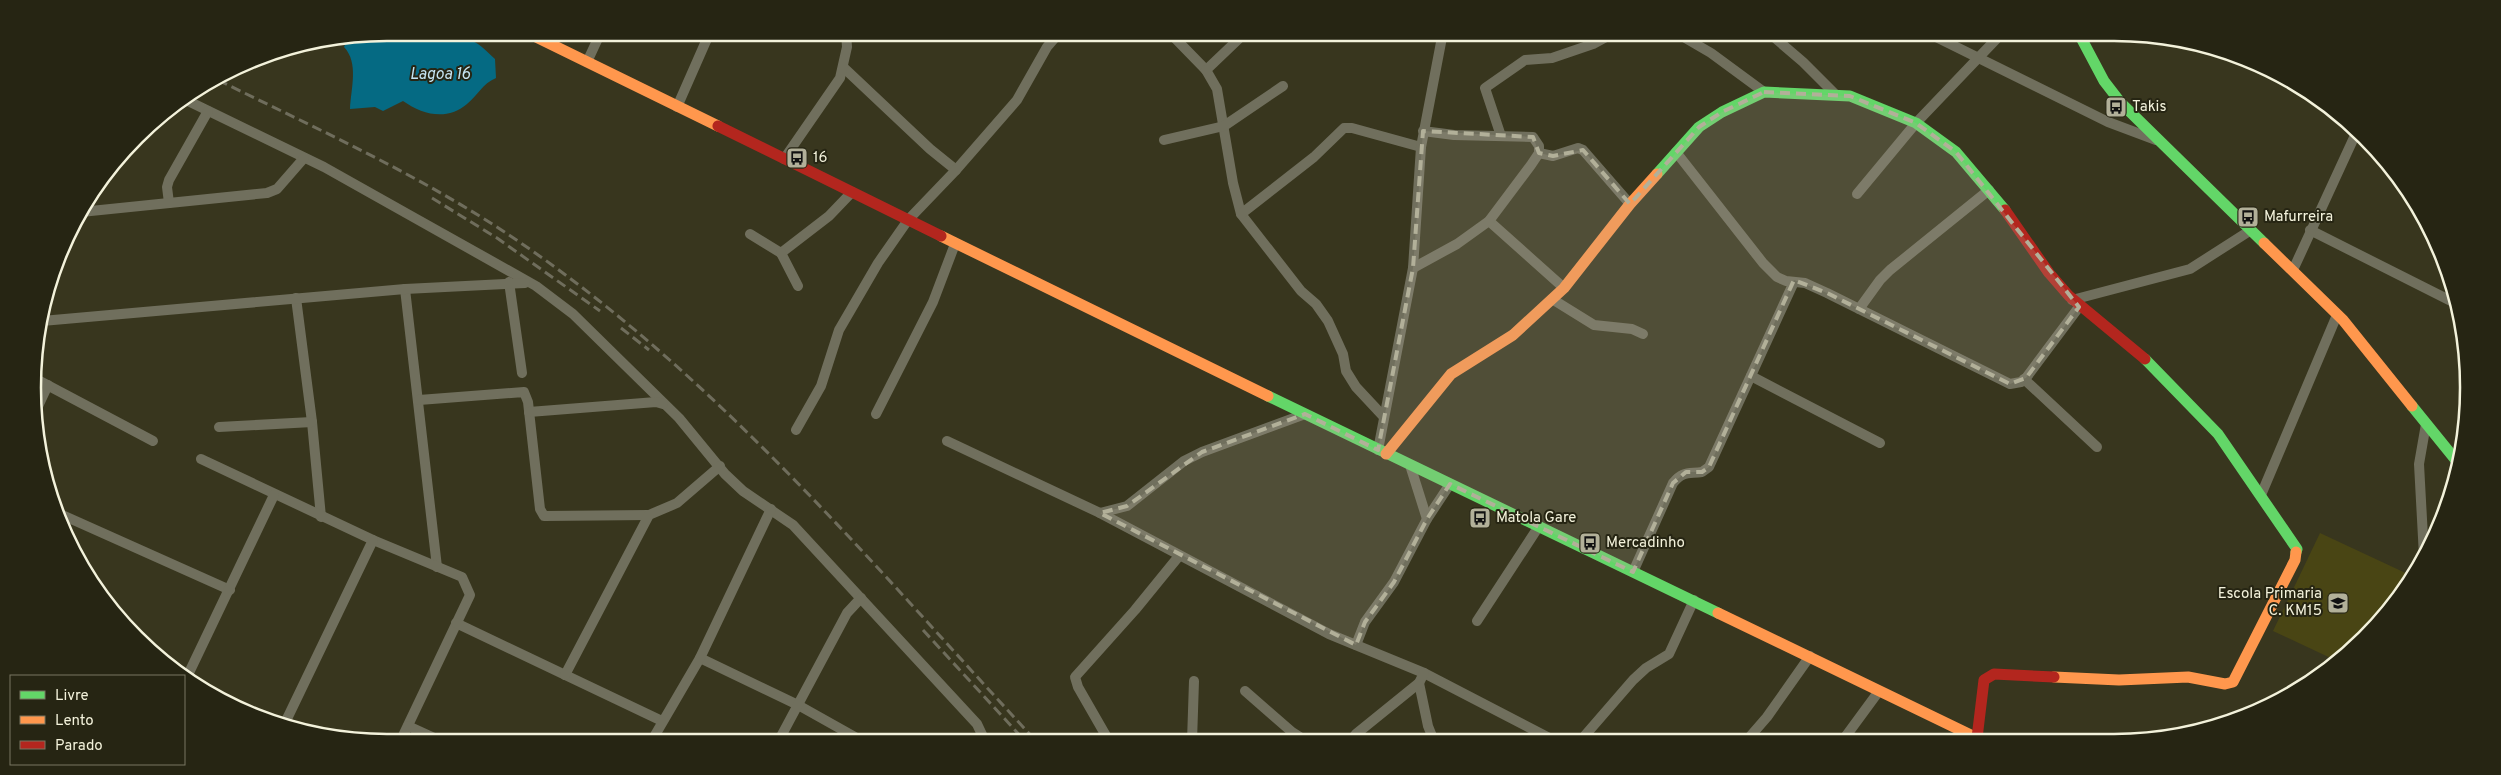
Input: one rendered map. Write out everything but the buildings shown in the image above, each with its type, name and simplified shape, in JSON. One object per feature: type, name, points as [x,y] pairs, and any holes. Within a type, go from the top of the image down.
[{"type":"street","points":[[544,41],[1382,452],[1694,600],[1969,734]]},
{"type":"street","points":[[587,62],[597,41]]},
{"type":"street","points":[[676,107],[706,41]]},
{"type":"street","points":[[784,159],[840,78],[847,41]]},
{"type":"street","points":[[796,430],[821,386],[840,330],[878,263],[908,220],[956,170],[1017,100],[1052,41]]},
{"type":"street","points":[[1178,41],[1206,70],[1217,89],[1233,183],[1241,214],[1301,291],[1316,304],[1328,321],[1343,354],[1346,371],[1356,387],[1384,418]]},
{"type":"street","points":[[1206,70],[1237,41]]},
{"type":"street","points":[[1382,452],[1384,418],[1413,268],[1423,131],[1441,41]]},
{"type":"street","points":[[1501,136],[1485,88],[1491,82],[1525,60],[1552,58],[1598,41]]},
{"type":"street","points":[[1690,41],[1711,53],[1764,92]]},
{"type":"street","points":[[1778,41],[1836,95]]},
{"type":"street","points":[[1945,41],[2108,122],[2160,141]]},
{"type":"street","points":[[1857,194],[1916,123],[1995,41]]},
{"type":"street","points":[[2083,41],[2104,81],[2121,103],[2337,315],[2453,456]]},
{"type":"street","points":[[843,67],[930,149],[956,170]]},
{"type":"street","points":[[1164,140],[1224,126],[1282,86]]},
{"type":"street","points":[[1382,452],[1451,374],[1513,335],[1564,288],[1595,251],[1630,204],[1676,152],[1699,127],[1722,112],[1764,92],[1836,95],[1850,96],[1916,123],[1956,152],[1989,190],[2049,273],[2076,303],[2151,364],[2218,434],[2297,549],[2295,560],[2233,682],[2225,684],[2188,677],[2119,680],[1994,674],[1984,680],[1979,734]]},
{"type":"street","points":[[191,103],[304,158],[536,286],[573,314],[664,405],[720,466],[725,474],[743,491],[793,525],[977,724],[981,734]]},
{"type":"street","points":[[169,203],[167,188],[169,180],[208,111]]},
{"type":"street","points":[[1241,214],[1314,158],[1344,128],[1352,128],[1421,147]]},
{"type":"street","points":[[1413,268],[1457,244],[1489,221],[1538,152],[1539,146],[1533,137],[1454,135],[1423,131]]},
{"type":"street","points":[[2293,270],[2353,138]]},
{"type":"street","points":[[1538,152],[1553,156],[1562,155],[1578,148],[1583,150],[1630,204]]},
{"type":"street","points":[[1676,152],[1763,263],[1777,277],[1794,282],[1798,281],[1820,289],[2010,384],[2016,384],[2024,379],[2076,303],[2190,269],[2252,230]]},
{"type":"street","points":[[90,211],[267,193],[278,189],[304,158]]},
{"type":"street","points":[[1859,309],[1880,280],[1890,270],[1989,190]]},
{"type":"street","points":[[781,254],[829,216],[852,192]]},
{"type":"street","points":[[1489,221],[1564,288]]},
{"type":"street","points":[[2310,230],[2448,300]]},
{"type":"street","points":[[750,234],[781,254],[798,286]]},
{"type":"street","points":[[876,414],[933,302],[955,244]]},
{"type":"street","points":[[48,320],[405,289],[509,282],[529,283]]},
{"type":"street","points":[[509,282],[522,373]]},
{"type":"street","points":[[1633,572],[1672,483],[1686,472],[1702,472],[1709,467],[1794,282]]},
{"type":"street","points":[[405,289],[437,567]]},
{"type":"street","points":[[296,298],[312,422],[321,517]]},
{"type":"street","points":[[1552,299],[1594,325],[1632,329],[1643,334]]},
{"type":"street","points":[[2261,495],[2337,315]]},
{"type":"street","points":[[1751,376],[1880,443]]},
{"type":"street","points":[[2024,379],[2097,446]]},
{"type":"street","points":[[41,381],[153,441]]},
{"type":"street","points":[[41,399],[48,385]]},
{"type":"street","points":[[418,400],[516,391],[524,392],[529,412],[540,509],[544,516],[649,515],[677,504],[720,466]]},
{"type":"street","points":[[529,412],[656,402],[664,405]]},
{"type":"street","points":[[1100,513],[1127,506],[1184,461],[1202,452],[1305,414]]},
{"type":"street","points":[[219,427],[312,422]]},
{"type":"street","points":[[2423,542],[2419,464],[2426,424]]},
{"type":"street","points":[[946,441],[1100,513],[1329,634],[1356,645],[1421,678],[1542,734]]},
{"type":"street","points":[[201,459],[321,517],[460,575],[470,595],[404,734]]},
{"type":"street","points":[[1410,465],[1426,519]]},
{"type":"street","points":[[1356,645],[1365,622],[1394,582],[1426,519],[1450,484]]},
{"type":"street","points":[[190,671],[274,494]]},
{"type":"street","points":[[655,734],[700,658],[771,509]]},
{"type":"street","points":[[565,675],[649,515]]},
{"type":"street","points":[[67,517],[230,590]]},
{"type":"street","points":[[1477,621],[1539,526]]},
{"type":"street","points":[[287,719],[373,540]]},
{"type":"street","points":[[1105,734],[1078,686],[1075,677],[1135,610],[1179,556]]},
{"type":"street","points":[[782,734],[847,613],[861,598]]},
{"type":"street","points":[[1586,734],[1633,680],[1646,668],[1669,654],[1694,600]]},
{"type":"street","points":[[456,623],[662,721]]},
{"type":"street","points":[[1752,734],[1810,656]]},
{"type":"street","points":[[700,658],[798,705],[850,734]]},
{"type":"street","points":[[1421,678],[1428,726],[1431,734]]},
{"type":"street","points":[[1356,734],[1421,678]]},
{"type":"street","points":[[1192,734],[1194,681]]},
{"type":"street","points":[[1245,691],[1295,734]]},
{"type":"street","points":[[1847,734],[1879,691]]},
{"type":"street","points":[[408,726],[426,734]]},
{"type":"highlighted area","points":[[1764,92],[1850,96],[1916,123],[1956,152],[2079,307],[2026,378],[2010,384],[1827,293],[1794,280],[1709,467],[1702,472],[1686,472],[1673,483],[1633,572],[1450,484],[1427,519],[1394,582],[1365,622],[1356,645],[1100,513],[1127,506],[1202,452],[1305,414],[1378,450],[1413,268],[1423,131],[1533,137],[1539,153],[1553,156],[1583,150],[1630,204],[1699,127],[1722,112]]},
{"type":"shaded area","name":"Escola Primaria C. KM15","points":[[2320,533],[2405,573],[2374,616],[2330,658],[2273,631]]},
{"type":"water","name":"Lagoa 16","points":[[472,41],[495,59],[496,78],[484,86],[467,104],[451,113],[427,113],[403,101],[383,111],[375,107],[350,109],[353,68],[349,53],[344,47],[346,44],[365,42]]},
{"type":"railway","points":[[224,83],[370,155],[444,195],[515,239],[588,292],[658,350],[725,411],[789,475],[852,540],[1030,734]]},
{"type":"railway","points":[[432,198],[497,238],[600,311]]},
{"type":"railway","points":[[621,328],[649,350]]},
{"type":"railway","points":[[923,630],[1019,734]]},
{"type":"traffic: fast","points":[[2083,41],[2104,81],[2121,103],[2264,243]]},
{"type":"traffic: fast","points":[[1657,174],[1699,127],[1722,112],[1764,92],[1850,96],[1916,123],[1956,152],[2005,210]]},
{"type":"traffic: fast","points":[[2145,359],[2218,434],[2297,549],[2296,552]]},
{"type":"traffic: fast","points":[[1268,396],[1718,613]]},
{"type":"traffic: fast","points":[[2412,406],[2453,456]]},
{"type":"traffic: slow","points":[[544,41],[718,126]]},
{"type":"traffic: slow","points":[[1386,454],[1451,374],[1513,335],[1564,288],[1630,204],[1657,174]]},
{"type":"traffic: slow","points":[[941,236],[1268,396]]},
{"type":"traffic: slow","points":[[2264,243],[2343,320],[2412,406]]},
{"type":"traffic: slow","points":[[2054,677],[2119,680],[2188,677],[2225,684],[2233,682],[2295,560],[2296,552]]},
{"type":"traffic: slow","points":[[1718,613],[1969,734]]},
{"type":"traffic: jam","points":[[718,126],[941,236]]},
{"type":"traffic: jam","points":[[2005,210],[2049,273],[2069,296],[2145,359]]},
{"type":"traffic: jam","points":[[1977,734],[1984,680],[1994,674],[2054,677]]},
{"type":"place","name":"Takis","points":[[2116,107]]},
{"type":"place","name":"16","points":[[797,158]]},
{"type":"place","name":"Mafurreira","points":[[2248,217]]},
{"type":"place","name":"Matola Gare","points":[[1480,518]]},
{"type":"place","name":"Mercadinho","points":[[1590,543]]},
{"type":"place","name":"Escola Primaria C. KM15","points":[[2338,603]]}]
